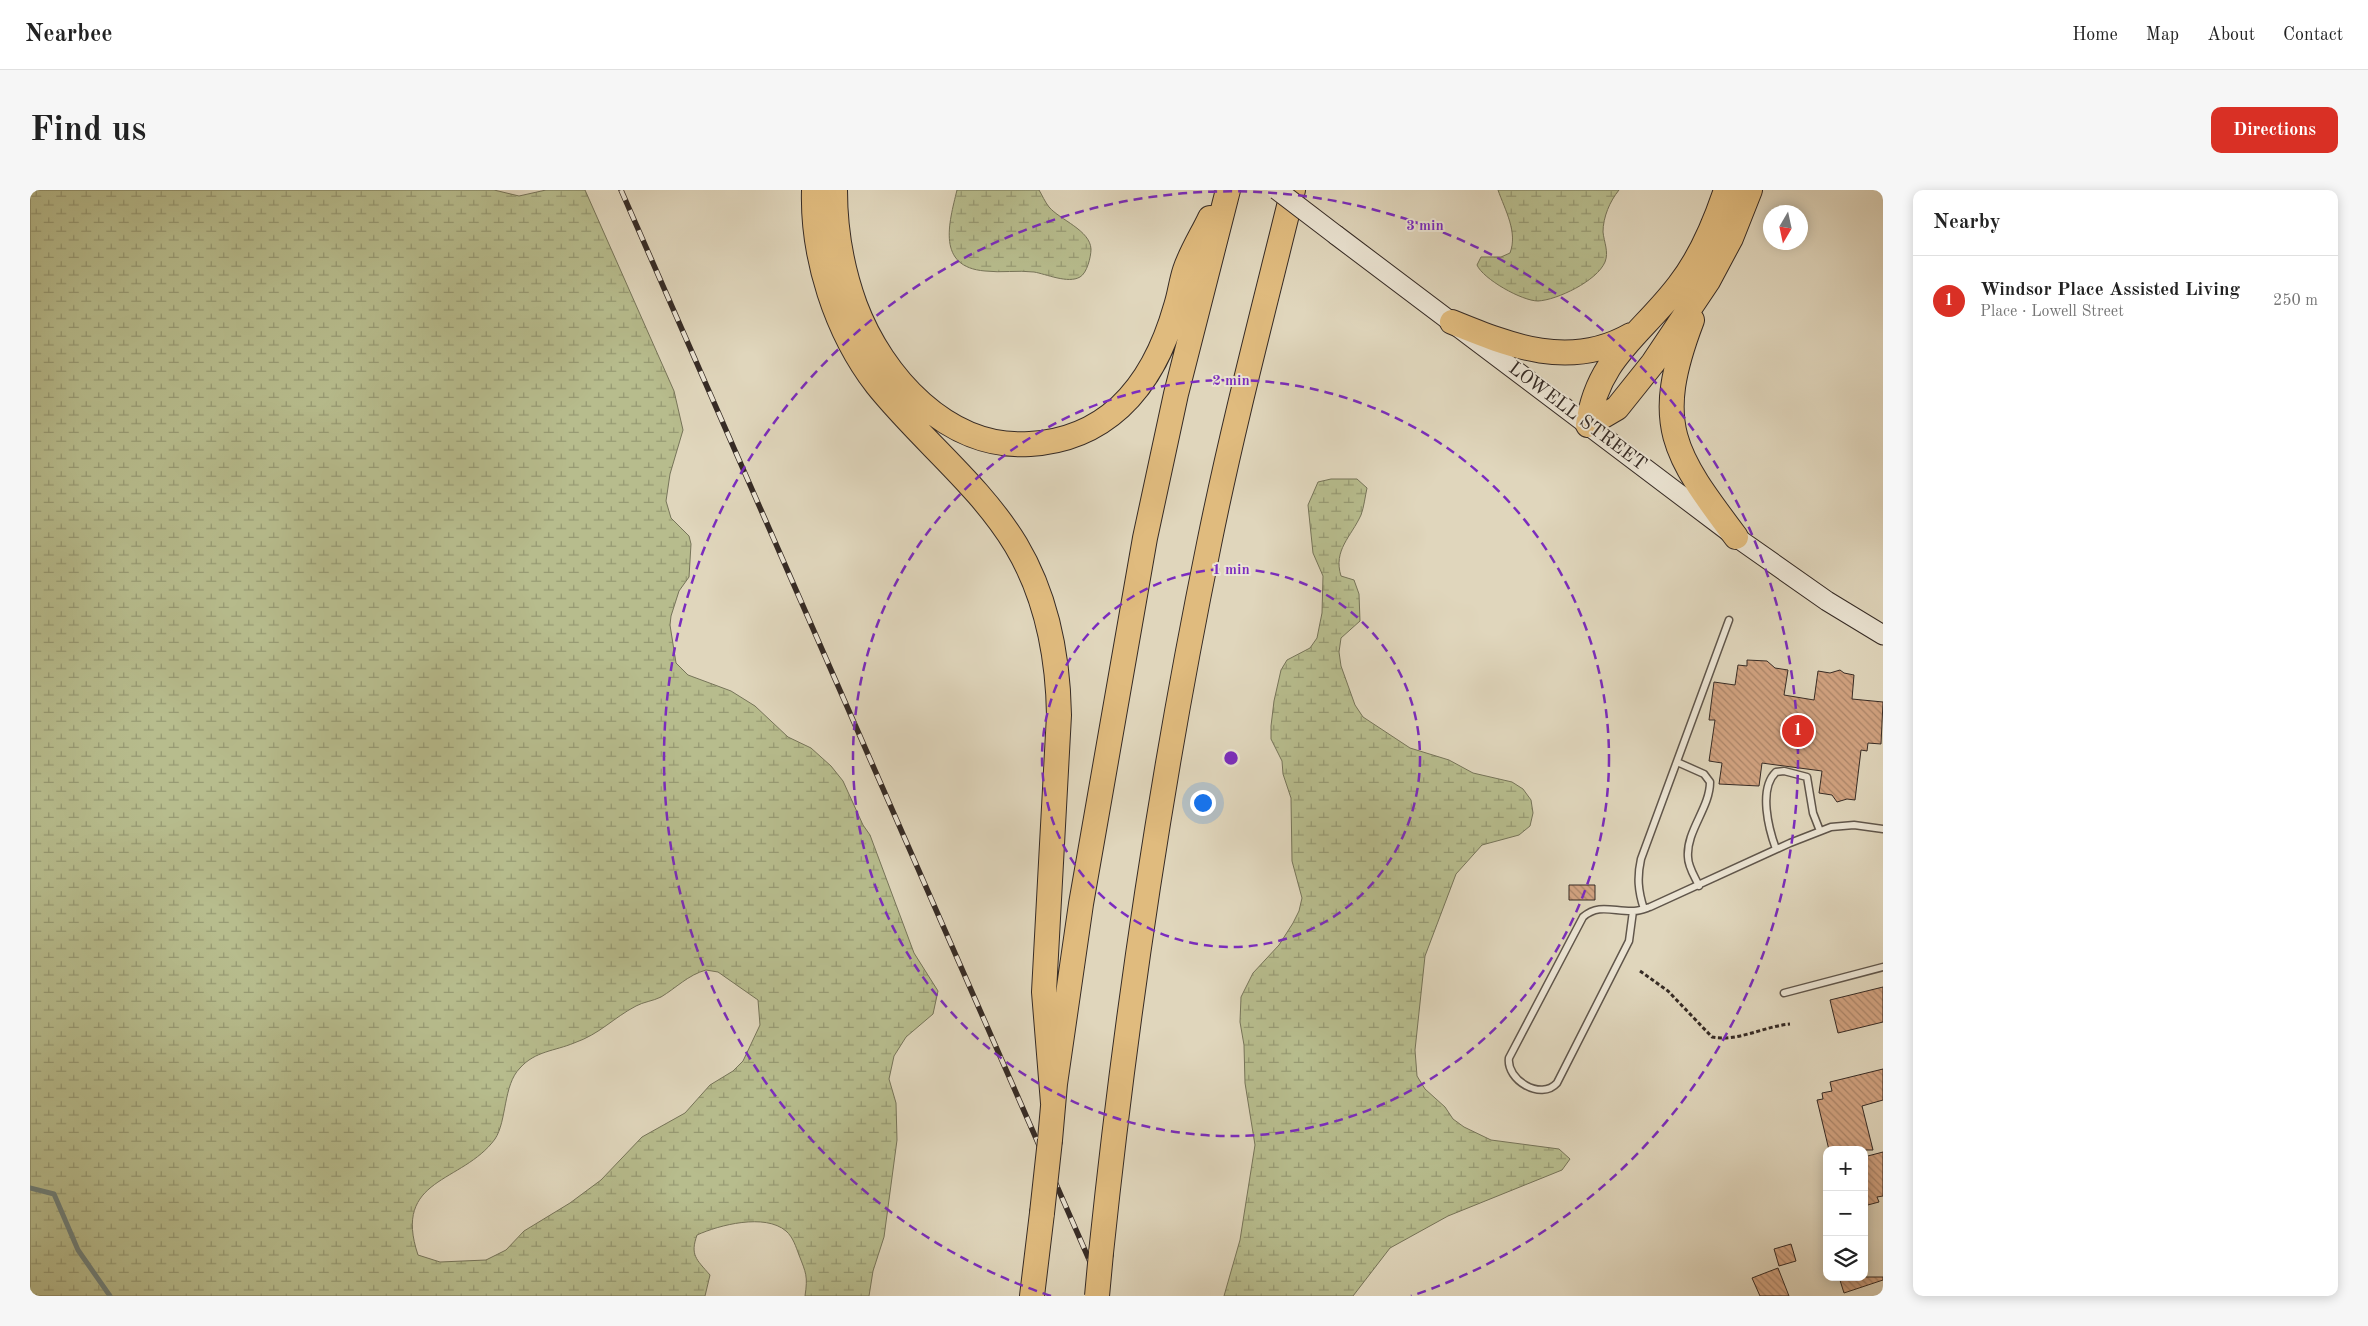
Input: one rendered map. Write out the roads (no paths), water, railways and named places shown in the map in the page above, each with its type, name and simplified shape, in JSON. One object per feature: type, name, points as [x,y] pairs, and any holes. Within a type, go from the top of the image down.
[{"type":"highway","points":[[814,190],[815,225],[825,275],[835,308],[849,339],[878,385],[954,468],[1002,525],[1016,545],[1034,582],[1051,636],[1058,675],[1059,715],[1044,992],[1053,1103]]},
{"type":"highway","points":[[835,190],[838,238],[846,276],[856,306],[871,337],[888,364],[915,398],[942,419],[980,438],[1022,445],[1064,439],[1089,429],[1111,415],[1139,387],[1160,353],[1173,318],[1186,268],[1226,190]]},
{"type":"highway","points":[[1032,1296],[1053,1103],[1081,904],[1145,538],[1176,394],[1226,190]]},
{"type":"highway","points":[[1097,1296],[1130,1008],[1169,755],[1213,523],[1244,384],[1293,190]]},
{"type":"highway","points":[[1588,425],[1590,409],[1598,384],[1616,356],[1688,273],[1704,244],[1726,190]]},
{"type":"highway","points":[[1588,425],[1617,408],[1640,381],[1708,281],[1731,238],[1750,190]]},
{"type":"highway","points":[[1708,281],[1678,361],[1671,390],[1672,419],[1675,437],[1685,464],[1696,485],[1736,537]]},
{"type":"highway","points":[[1452,322],[1502,342],[1550,353],[1575,353],[1596,349],[1621,340],[1638,330]]},
{"type":"main road","name":"LOWELL STREET","points":[[1277,190],[1736,537],[1827,601],[1883,635]]},
{"type":"lane","points":[[1644,909],[1639,893],[1638,874],[1641,859],[1729,620]]},
{"type":"lane","points":[[1677,762],[1704,774],[1710,782],[1709,794],[1688,853],[1690,866],[1699,886]]},
{"type":"lane","points":[[1776,850],[1769,829],[1767,812],[1769,784],[1776,772],[1784,771],[1807,777],[1813,813],[1820,831]]},
{"type":"lane","points":[[1633,911],[1630,941],[1559,1080],[1552,1088],[1541,1090],[1518,1080],[1511,1073],[1509,1058],[1583,917],[1598,908],[1633,911],[1644,909],[1820,831],[1854,824],[1883,829]]},
{"type":"lane","points":[[1784,993],[1883,967]]},
{"type":"waterway","points":[[30,1188],[54,1194],[78,1250],[110,1296]]},
{"type":"railway","points":[[621,190],[1105,1296]]},
{"type":"place","name":"Windsor Place Assisted Living","points":[[1798,731]]}]
